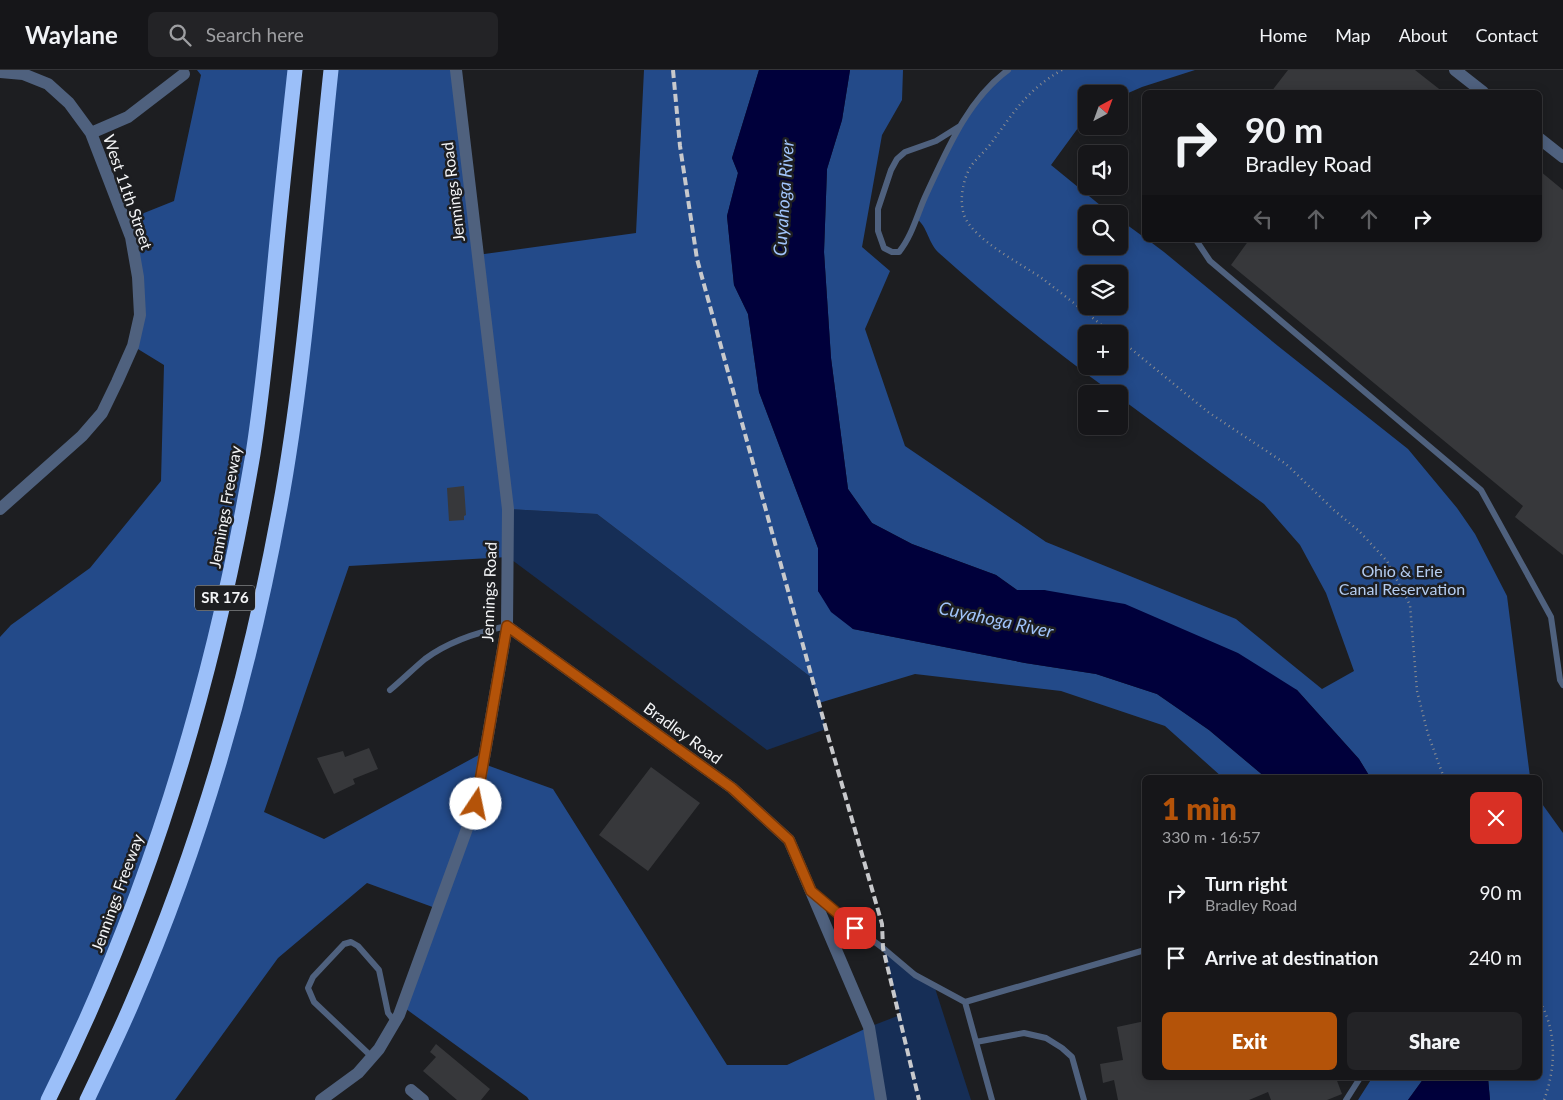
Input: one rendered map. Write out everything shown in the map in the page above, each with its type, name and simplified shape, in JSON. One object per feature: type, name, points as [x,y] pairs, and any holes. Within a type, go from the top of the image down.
[{"type":"highway","name":"Jennings Freeway","points":[[48,1100],[107,970],[139,888],[168,805],[197,710],[225,600],[253,451],[262,389],[295,70]]},
{"type":"highway","name":"SR 176","points":[[87,1100],[132,1002],[180,880],[223,750],[251,645],[272,550],[299,380],[332,70]]},
{"type":"street","name":"Jennings Road","points":[[321,1100],[358,1073],[379,1049],[399,1015],[476,804],[507,626],[508,509],[456,70]]},
{"type":"street","points":[[1455,70],[1480,90]]},
{"type":"street","name":"West 11th Street","points":[[0,72],[24,74],[48,84],[69,103],[91,133],[131,237],[138,277],[140,315],[133,346],[118,382],[102,412],[82,436],[0,509]]},
{"type":"street","points":[[91,133],[128,117],[184,74]]},
{"type":"street","points":[[1542,141],[1563,157]]},
{"type":"street","name":"Bradley Road","points":[[507,626],[732,788],[789,840],[868,1027],[881,1100]]},
{"type":"street","points":[[411,1090],[422,1100]]},
{"type":"lane","points":[[960,126],[936,141],[905,152],[898,159],[886,181],[878,209],[878,231],[884,248],[892,252],[900,252],[960,126],[978,99],[1008,70]]},
{"type":"lane","points":[[1197,242],[1210,261],[1481,490],[1551,617],[1560,680],[1563,685]]},
{"type":"lane","points":[[390,690],[426,659],[451,644],[480,632],[507,626]]},
{"type":"lane","name":"Bradley Road","points":[[811,891],[841,918],[883,948],[915,975],[965,1002]]},
{"type":"lane","points":[[372,1057],[314,1002],[308,988],[313,977],[344,944],[351,942],[358,946],[378,970],[388,1013],[395,1022]]},
{"type":"lane","points":[[992,1100],[965,1002],[1142,951]]},
{"type":"lane","points":[[976,1042],[1024,1033],[1046,1038],[1072,1057],[1084,1100]]},
{"type":"lane","points":[[1346,1100],[1359,1080]]},
{"type":"path","points":[[1062,70],[1030,92],[971,167],[964,184],[962,200],[964,215],[970,225],[987,243],[1042,278],[1101,325]]},
{"type":"path","points":[[1128,346],[1208,412],[1286,464],[1359,531],[1388,561],[1410,606],[1417,691],[1428,734],[1443,775]]},
{"type":"path","points":[[1542,1006],[1550,1031],[1554,1059],[1550,1083],[1544,1100]]},
{"type":"shaded area","points":[[508,509],[597,514],[812,678],[826,729],[767,750],[508,557]]},
{"type":"shaded area","points":[[883,948],[934,985],[971,1100],[881,1100],[869,1027],[900,1015]]},
{"type":"green space","points":[[197,70],[295,70],[253,451],[168,805],[48,1100],[0,1100],[0,637],[11,625],[90,568],[161,481],[164,365],[133,346],[140,315],[124,221],[174,201],[201,75]]},
{"type":"green space","points":[[331,70],[456,70],[477,255],[636,233],[644,70],[759,70],[732,158],[738,173],[727,216],[734,285],[748,314],[759,392],[818,548],[818,591],[853,629],[1025,663],[1096,674],[1157,694],[1209,730],[1263,775],[1220,775],[1165,726],[1061,691],[915,674],[819,703],[812,678],[597,514],[508,509],[508,557],[349,566],[264,812],[324,839],[486,751],[484,764],[553,789],[727,1065],[787,1065],[869,1027],[881,1100],[529,1100],[402,1006],[438,909],[367,883],[278,958],[175,1100],[87,1100],[181,880],[272,550]]},
{"type":"green space","name":"Ohio & Erie Canal Reservation","points":[[850,70],[903,70],[902,100],[882,135],[862,247],[890,271],[865,329],[905,446],[1046,542],[1236,619],[1322,689],[1354,671],[1326,593],[1300,545],[1264,504],[1128,404],[1128,385],[1102,385],[1089,375],[1128,375],[1128,325],[1078,325],[1078,367],[981,290],[939,253],[916,218],[960,126],[978,99],[1008,70],[1195,70],[1128,93],[1128,85],[1078,85],[1078,128],[1051,165],[1078,187],[1078,195],[1088,195],[1100,205],[1078,205],[1078,255],[1128,255],[1128,226],[1142,236],[1142,242],[1151,242],[1164,252],[1278,346],[1408,449],[1457,508],[1475,534],[1507,596],[1530,775],[1369,775],[1359,759],[1297,690],[1044,590],[1017,590],[996,575],[912,544],[872,523],[848,489],[831,358],[824,252],[827,169],[842,120]]},
{"type":"green space","points":[[1542,804],[1563,833],[1563,1100],[1490,1100],[1488,1080],[1542,1080]]},
{"type":"green space","points":[[1371,1080],[1423,1080],[1408,1100],[1358,1100]]},
{"type":"water","name":"Cuyahoga River","points":[[759,70],[850,70],[842,120],[827,169],[824,252],[831,358],[848,489],[872,523],[912,544],[996,575],[1017,590],[1044,590],[1125,604],[1238,653],[1297,690],[1359,759],[1369,775],[1263,775],[1209,730],[1157,694],[1096,674],[1025,663],[853,629],[831,612],[818,591],[818,548],[759,392],[748,314],[734,285],[727,216],[738,173],[732,158]]},
{"type":"water","points":[[1423,1080],[1488,1080],[1490,1100],[1408,1100]]},
{"type":"building","points":[[1288,70],[1415,70],[1440,90],[1273,90]]},
{"type":"building","points":[[1542,173],[1563,190],[1563,555],[1515,517],[1523,506],[1231,265],[1248,242],[1542,242]]},
{"type":"building","points":[[464,486],[466,515],[464,520],[449,521],[447,488]]},
{"type":"building","points":[[369,748],[378,769],[353,779],[355,784],[334,794],[317,758],[343,751],[345,757]]},
{"type":"building","points":[[651,767],[700,803],[648,871],[599,835]]},
{"type":"building","points":[[1142,1022],[1142,1080],[1337,1080],[1342,1094],[1327,1100],[1271,1100],[1268,1092],[1249,1100],[1118,1100],[1114,1080],[1103,1083],[1100,1064],[1123,1060],[1117,1027]]},
{"type":"building","points":[[436,1044],[490,1089],[481,1100],[457,1100],[423,1071],[436,1057],[430,1052]]},
{"type":"railway","points":[[673,70],[680,146],[697,259],[826,729],[882,924],[883,948],[919,1100]]},
{"type":"route","points":[[476,804],[507,626],[732,788],[789,840],[811,891],[855,928]]}]
